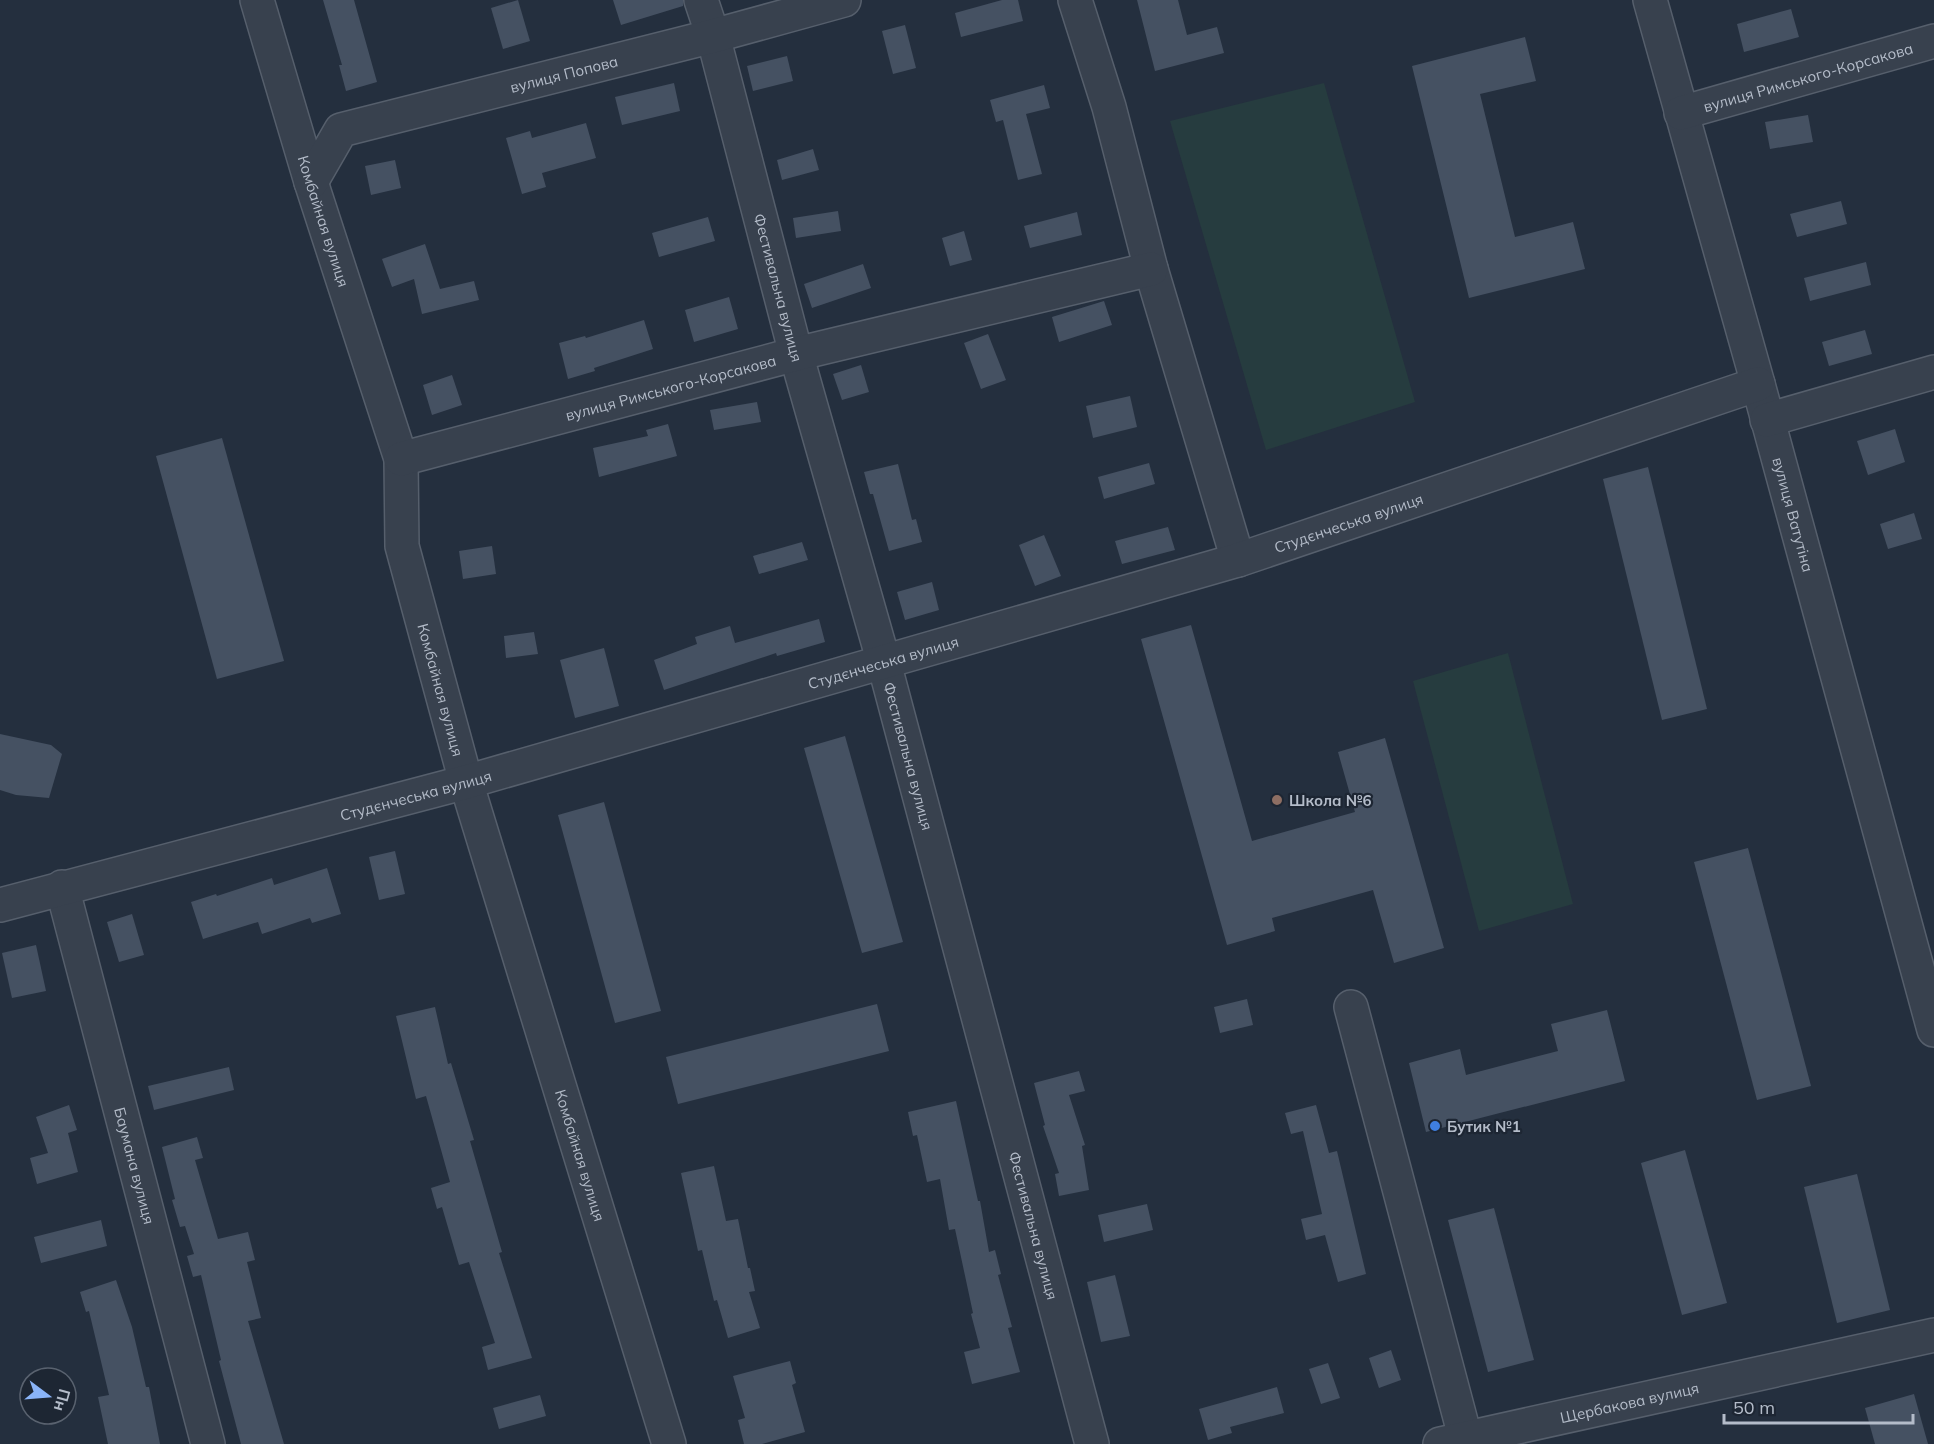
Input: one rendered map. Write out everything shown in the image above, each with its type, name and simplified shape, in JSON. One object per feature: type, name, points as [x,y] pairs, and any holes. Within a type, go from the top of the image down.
[{"type":"street","name":"Комбайная вулиця","points":[[257,0],[311,182],[401,459],[402,546],[466,782],[669,1444]]},
{"type":"street","name":"Фестивальна вулиця","points":[[701,0],[713,36],[796,354],[884,663],[1092,1444]]},
{"type":"street","name":"вулиця Попова","points":[[311,182],[341,130],[713,36],[844,0]]},
{"type":"street","points":[[1075,0],[1109,107],[1151,269],[1238,560]]},
{"type":"street","name":"вулиця Ватутіна","points":[[1650,0],[1758,384],[1934,1030]]},
{"type":"street","name":"вулиця Римського-Корсакова","points":[[1681,113],[1934,41]]},
{"type":"street","name":"вулиця Римського-Корсакова","points":[[401,459],[796,354],[1151,269]]},
{"type":"street","points":[[1767,420],[1934,372]]},
{"type":"street","name":"Студєнчеська вулиця","points":[[0,905],[466,782],[1238,560],[1758,384]]},
{"type":"street","name":"Баумана вулиця","points":[[62,887],[208,1444]]},
{"type":"street","points":[[1351,1007],[1457,1442]]},
{"type":"street","name":"Щербакова вулиця","points":[[1457,1442],[1934,1335]]},
{"type":"green space","points":[[1324,83],[1415,402],[1266,450],[1170,121]]},
{"type":"green space","points":[[1508,653],[1573,904],[1479,931],[1413,681]]},
{"type":"building","points":[[323,0],[354,0],[377,82],[346,91],[339,65],[342,65]]},
{"type":"building","points":[[518,0],[530,41],[503,49],[491,8]]},
{"type":"building","points":[[613,0],[683,0],[683,6],[621,25]]},
{"type":"building","points":[[1002,0],[1018,0],[1023,21],[961,37],[955,13]]},
{"type":"building","points":[[1137,0],[1178,0],[1187,35],[1217,27],[1224,53],[1155,71]]},
{"type":"building","points":[[1791,9],[1799,37],[1744,52],[1737,24]]},
{"type":"building","points":[[905,25],[916,68],[893,74],[882,31]]},
{"type":"building","points":[[1525,37],[1536,81],[1480,94],[1515,237],[1573,222],[1585,269],[1469,298],[1412,66]]},
{"type":"building","points":[[787,56],[793,81],[753,91],[747,66]]},
{"type":"building","points":[[674,83],[680,111],[622,125],[615,97]]},
{"type":"building","points":[[1044,85],[1050,108],[1026,114],[1042,174],[1018,180],[1003,120],[996,122],[990,100]]},
{"type":"building","points":[[1808,115],[1813,142],[1770,149],[1765,122]]},
{"type":"building","points":[[586,123],[596,158],[542,173],[546,187],[522,194],[506,138],[530,131],[532,138]]},
{"type":"building","points":[[813,149],[819,170],[782,180],[777,160]]},
{"type":"building","points":[[395,160],[401,188],[371,195],[365,166]]},
{"type":"building","points":[[1841,201],[1847,224],[1797,237],[1790,214]]},
{"type":"building","points":[[838,211],[841,231],[796,238],[793,218]]},
{"type":"building","points":[[1077,212],[1082,235],[1030,248],[1024,226]]},
{"type":"building","points":[[708,217],[715,241],[659,257],[652,233]]},
{"type":"building","points":[[964,231],[972,260],[950,266],[942,238]]},
{"type":"building","points":[[425,244],[440,289],[474,281],[479,300],[422,314],[414,279],[392,287],[382,259]]},
{"type":"building","points":[[1866,262],[1871,285],[1810,301],[1804,278]]},
{"type":"building","points":[[863,264],[871,288],[812,308],[804,284]]},
{"type":"building","points":[[729,297],[738,329],[694,342],[685,310]]},
{"type":"building","points":[[1104,301],[1112,325],[1059,342],[1052,317]]},
{"type":"building","points":[[644,320],[653,349],[568,379],[559,343],[585,336],[586,338]]},
{"type":"building","points":[[1865,330],[1872,354],[1829,366],[1822,342]]},
{"type":"building","points":[[988,334],[1006,380],[981,389],[964,343]]},
{"type":"building","points":[[861,365],[869,392],[842,400],[833,374]]},
{"type":"building","points":[[452,375],[462,405],[432,415],[423,385]]},
{"type":"building","points":[[1130,396],[1137,427],[1093,438],[1086,406]]},
{"type":"building","points":[[757,402],[761,422],[714,430],[710,410]]},
{"type":"building","points":[[668,424],[677,456],[599,477],[593,448],[648,436],[646,430]]},
{"type":"building","points":[[1895,429],[1905,462],[1868,475],[1857,441]]},
{"type":"building","points":[[222,438],[284,661],[217,679],[156,456]]},
{"type":"building","points":[[1149,463],[1155,484],[1104,499],[1098,477]]},
{"type":"building","points":[[898,464],[912,520],[916,519],[922,542],[889,551],[873,494],[870,494],[864,472]]},
{"type":"building","points":[[1648,467],[1707,709],[1662,720],[1603,479]]},
{"type":"building","points":[[1914,513],[1922,539],[1888,549],[1880,524]]},
{"type":"building","points":[[1168,527],[1175,550],[1122,564],[1115,541]]},
{"type":"building","points":[[1044,535],[1061,576],[1035,586],[1019,545]]},
{"type":"building","points":[[802,542],[808,560],[759,574],[753,556]]},
{"type":"building","points":[[492,546],[496,574],[463,579],[459,551]]},
{"type":"building","points":[[932,582],[939,610],[905,620],[897,592]]},
{"type":"building","points":[[819,619],[825,642],[777,656],[776,653],[664,690],[654,660],[697,644],[695,637],[730,626],[735,643]]},
{"type":"building","points":[[1191,625],[1252,841],[1355,812],[1338,752],[1385,738],[1444,948],[1394,963],[1373,890],[1272,918],[1275,931],[1227,945],[1141,639]]},
{"type":"building","points":[[534,632],[538,654],[506,658],[504,636]]},
{"type":"building","points":[[604,648],[619,706],[575,718],[560,660]]},
{"type":"building","points":[[0,734],[51,745],[62,754],[49,798],[16,795],[0,790]]},
{"type":"building","points":[[845,736],[903,942],[862,953],[804,748]]},
{"type":"building","points":[[604,802],[661,1011],[615,1023],[558,815]]},
{"type":"building","points":[[1748,848],[1811,1086],[1757,1100],[1694,862]]},
{"type":"building","points":[[395,851],[405,894],[379,900],[369,857]]},
{"type":"building","points":[[327,868],[341,914],[312,923],[310,918],[262,934],[258,922],[203,939],[191,902],[272,878],[274,885]]},
{"type":"building","points":[[132,914],[144,955],[119,962],[107,922]]},
{"type":"building","points":[[36,945],[46,991],[12,998],[2,953]]},
{"type":"building","points":[[1247,999],[1253,1025],[1220,1033],[1214,1007]]},
{"type":"building","points":[[877,1004],[889,1051],[678,1104],[666,1057]]},
{"type":"building","points":[[435,1007],[448,1064],[451,1063],[474,1140],[470,1141],[502,1252],[499,1253],[532,1358],[488,1370],[482,1347],[495,1343],[469,1262],[459,1265],[442,1207],[437,1209],[431,1188],[450,1182],[426,1096],[416,1099],[396,1016]]},
{"type":"building","points":[[1607,1010],[1625,1081],[1426,1132],[1409,1063],[1460,1049],[1466,1075],[1558,1051],[1551,1024]]},
{"type":"building","points":[[229,1067],[234,1090],[154,1110],[148,1086]]},
{"type":"building","points":[[1079,1071],[1085,1091],[1069,1095],[1085,1145],[1082,1146],[1089,1190],[1059,1196],[1055,1174],[1059,1173],[1043,1126],[1045,1125],[1034,1083]]},
{"type":"building","points":[[956,1101],[978,1201],[980,1201],[989,1252],[995,1250],[1001,1274],[998,1275],[1012,1327],[1008,1328],[1020,1372],[972,1384],[964,1352],[980,1348],[971,1314],[973,1313],[955,1229],[949,1230],[940,1179],[927,1182],[917,1135],[913,1136],[908,1112]]},
{"type":"building","points":[[69,1105],[77,1130],[68,1133],[78,1172],[37,1184],[30,1158],[48,1153],[36,1117]]},
{"type":"building","points":[[1316,1105],[1329,1153],[1337,1151],[1366,1274],[1338,1282],[1325,1235],[1306,1240],[1301,1219],[1322,1214],[1303,1131],[1291,1134],[1285,1113]]},
{"type":"building","points":[[197,1137],[203,1158],[195,1160],[218,1239],[248,1232],[255,1260],[247,1262],[261,1318],[248,1321],[284,1444],[241,1444],[219,1361],[221,1360],[201,1275],[193,1277],[187,1256],[194,1254],[185,1226],[180,1227],[172,1200],[175,1199],[162,1147]]},
{"type":"building","points":[[1685,1150],[1727,1303],[1682,1315],[1641,1163]]},
{"type":"building","points":[[714,1166],[726,1221],[738,1219],[755,1291],[749,1292],[760,1328],[728,1338],[717,1300],[714,1301],[702,1250],[698,1251],[681,1173]]},
{"type":"building","points":[[1857,1174],[1890,1310],[1837,1323],[1804,1187]]},
{"type":"building","points":[[1147,1204],[1153,1230],[1104,1242],[1098,1215]]},
{"type":"building","points":[[1494,1208],[1534,1360],[1488,1372],[1448,1220]]},
{"type":"building","points":[[101,1220],[107,1246],[41,1263],[34,1237]]},
{"type":"building","points":[[1115,1275],[1130,1336],[1101,1342],[1087,1282]]},
{"type":"building","points":[[116,1280],[132,1327],[146,1387],[149,1387],[160,1444],[108,1444],[98,1397],[109,1395],[89,1311],[86,1312],[80,1292]]},
{"type":"building","points":[[1391,1350],[1401,1380],[1379,1388],[1369,1358]]},
{"type":"building","points":[[790,1361],[796,1383],[792,1385],[805,1432],[762,1444],[744,1444],[738,1420],[745,1418],[733,1376]]},
{"type":"building","points":[[1328,1363],[1340,1398],[1321,1404],[1309,1369]]},
{"type":"building","points":[[1277,1387],[1284,1413],[1230,1427],[1232,1433],[1208,1440],[1199,1409]]},
{"type":"building","points":[[1914,1394],[1928,1444],[1875,1444],[1865,1408]]},
{"type":"building","points":[[540,1395],[546,1416],[499,1429],[493,1408]]},
{"type":"place","name":"Школа №6","points":[[1277,800]]},
{"type":"place","name":"Бутик №1","points":[[1435,1126]]}]
